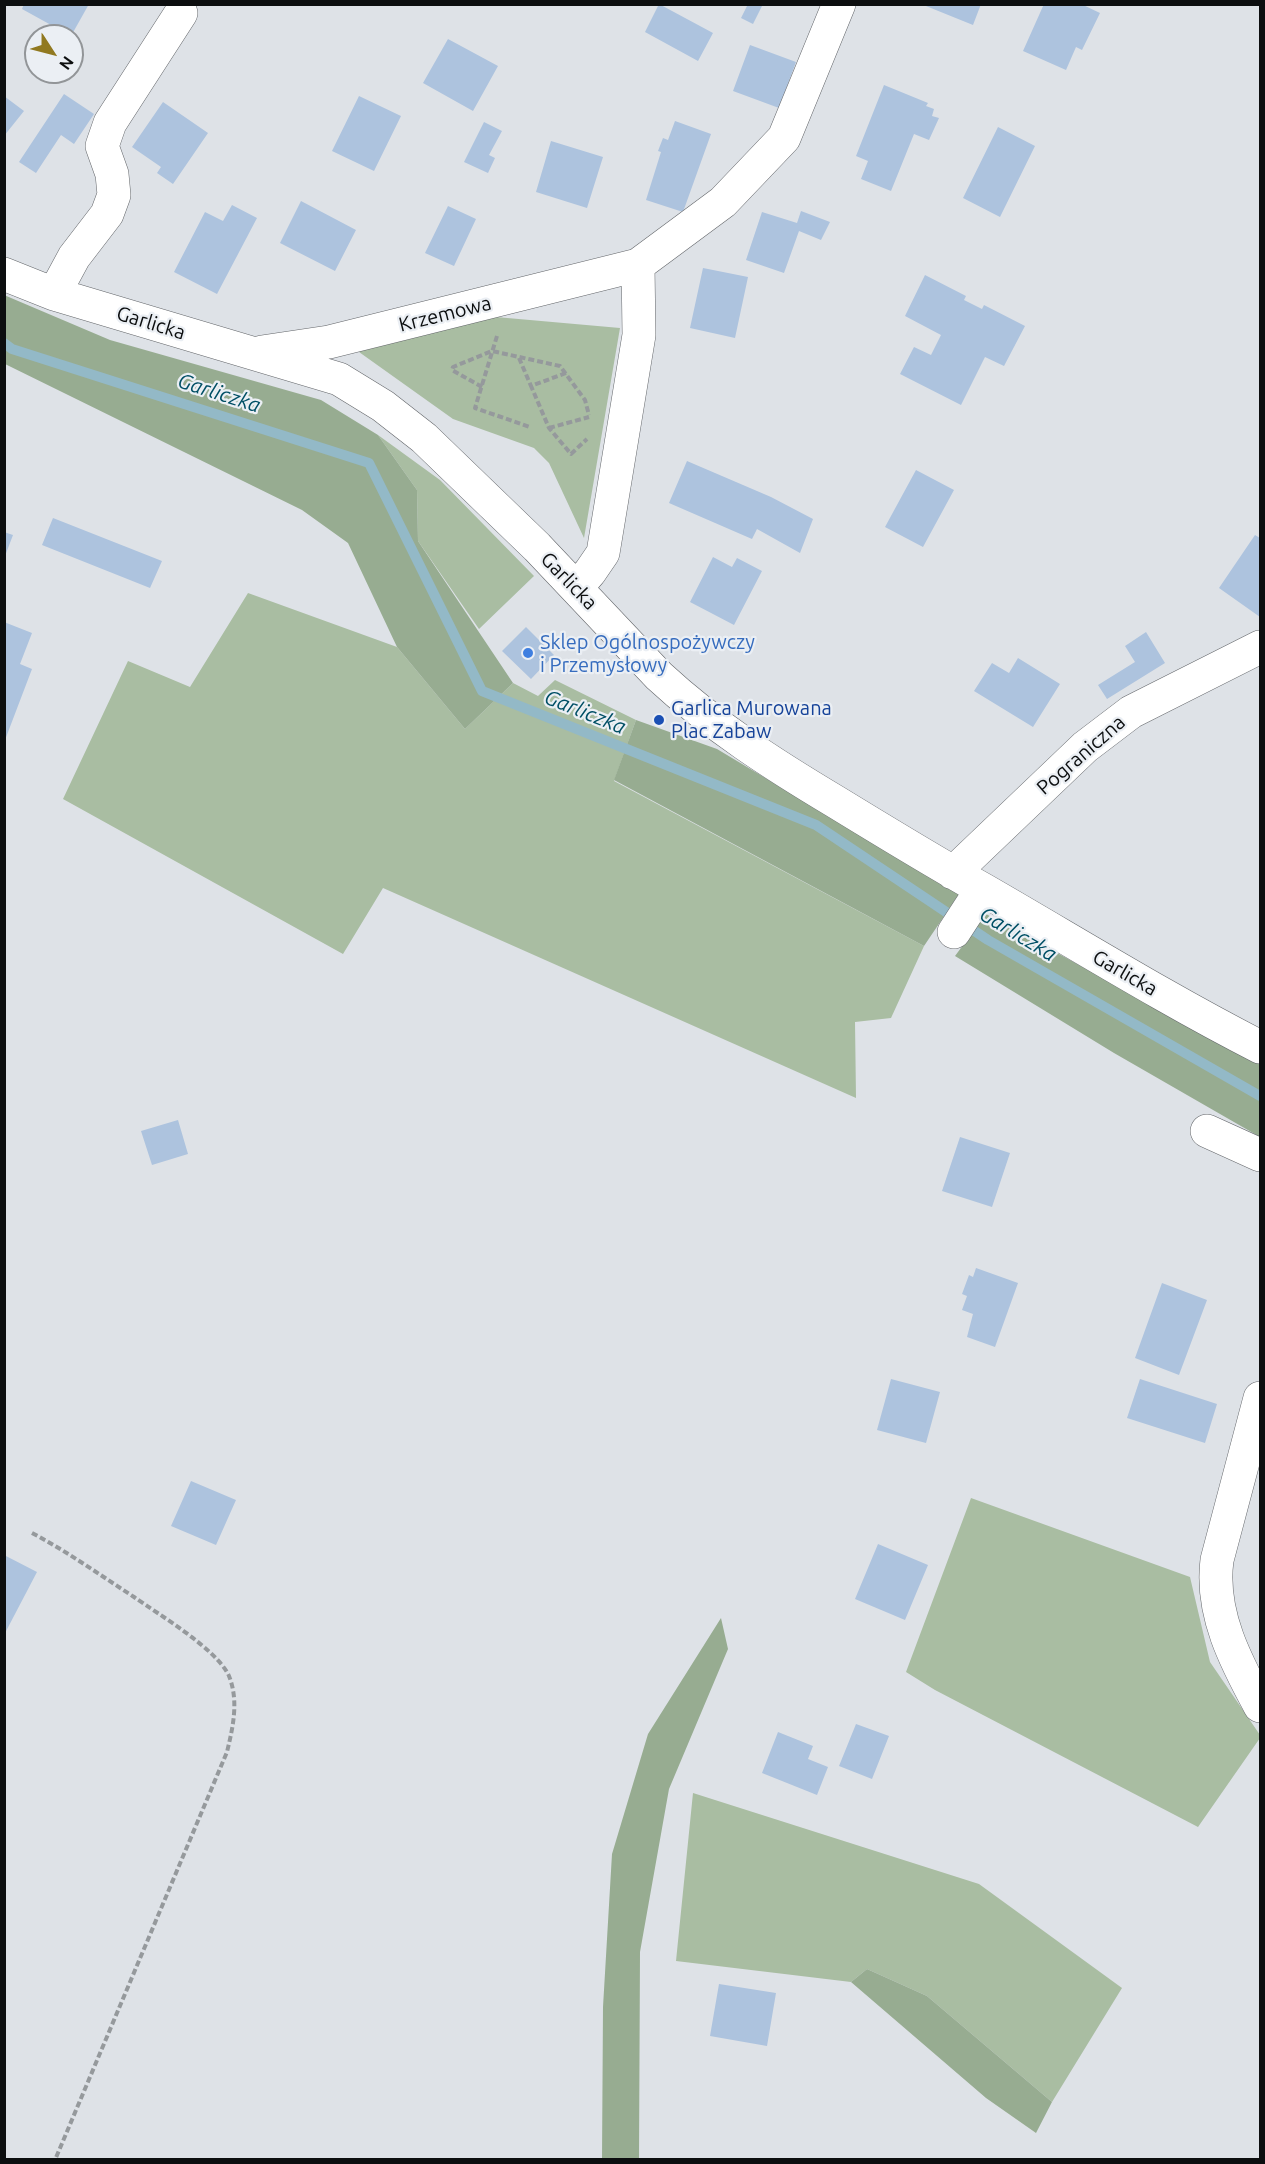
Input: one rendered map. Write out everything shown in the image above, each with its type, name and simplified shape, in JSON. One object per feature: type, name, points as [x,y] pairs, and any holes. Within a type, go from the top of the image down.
[{"type":"street","name":"Krzemowa","points":[[252,354],[329,342],[638,265],[723,202],[784,138],[839,4]]},
{"type":"street","points":[[54,294],[74,257],[107,214],[114,195],[112,174],[102,146],[110,123],[182,13]]},
{"type":"street","points":[[576,588],[603,553],[639,335],[638,265]]},
{"type":"street","name":"Garlicka","points":[[4,274],[54,294],[339,379],[383,406],[441,453],[494,504],[659,676],[714,723],[769,762],[953,873],[978,895],[1260,1047]]},
{"type":"street","name":"Pograniczna","points":[[953,873],[1084,747],[1131,712],[1260,647]]},
{"type":"street","points":[[954,932],[978,895]]},
{"type":"street","points":[[1207,1131],[1260,1155]]},
{"type":"street","points":[[1260,1398],[1215,1575],[1220,1614],[1233,1652],[1260,1706]]},
{"type":"path","points":[[508,298],[475,408],[530,427]]},
{"type":"path","points":[[482,387],[452,370],[453,367],[492,351],[560,366],[585,400],[590,426]]},
{"type":"path","points":[[519,357],[549,428],[571,454],[591,435]]},
{"type":"path","points":[[531,386],[566,374]]},
{"type":"path","points":[[549,428],[589,417]]},
{"type":"path","points":[[32,1533],[60,1547],[191,1636],[228,1674],[234,1695],[235,1723],[227,1752],[55,2160]]},
{"type":"green space","points":[[4,295],[110,340],[321,400],[378,435],[417,490],[418,541],[513,683],[465,729],[397,647],[348,543],[302,510],[5,364]]},
{"type":"green space","points":[[496,317],[620,328],[584,538],[549,463],[534,448],[453,419],[352,347]]},
{"type":"green space","points":[[378,435],[440,480],[534,576],[479,629],[418,541],[417,490]]},
{"type":"green space","points":[[248,593],[397,647],[465,729],[513,683],[538,696],[555,680],[636,720],[614,781],[924,946],[891,1018],[855,1022],[856,1098],[383,888],[343,954],[63,799],[128,661],[190,687]]},
{"type":"green space","points":[[636,720],[717,749],[959,894],[924,946],[614,780]]},
{"type":"green space","points":[[986,914],[1260,1064],[1260,1137],[1114,1053],[955,956]]},
{"type":"green space","points":[[971,1498],[1190,1577],[1210,1662],[1260,1735],[1198,1827],[935,1690],[906,1672]]},
{"type":"green space","points":[[721,1618],[728,1649],[669,1789],[640,1952],[639,2159],[602,2159],[603,2007],[612,1854],[648,1734]]},
{"type":"green space","points":[[693,1793],[979,1884],[1122,1988],[1052,2102],[927,1996],[867,1969],[851,1982],[676,1961]]},
{"type":"green space","points":[[867,1969],[927,1996],[1052,2102],[1036,2133],[986,2098],[851,1982]]},
{"type":"building","points":[[24,4],[89,4],[78,24],[49,24],[22,9]]},
{"type":"building","points":[[659,4],[713,33],[698,61],[645,32]]},
{"type":"building","points":[[748,4],[763,4],[753,24],[741,18]]},
{"type":"building","points":[[921,4],[981,4],[973,25]]},
{"type":"building","points":[[1044,4],[1081,4],[1100,13],[1082,50],[1076,47],[1066,70],[1023,51]]},
{"type":"building","points":[[448,39],[498,66],[473,111],[423,83]]},
{"type":"building","points":[[750,45],[796,62],[779,108],[733,91]]},
{"type":"building","points":[[884,85],[928,103],[926,106],[934,109],[932,116],[939,118],[929,140],[914,134],[891,191],[861,179],[868,161],[856,156]]},
{"type":"building","points":[[64,94],[94,114],[74,144],[61,135],[36,173],[19,162]]},
{"type":"building","points":[[4,96],[24,111],[4,136]]},
{"type":"building","points":[[359,96],[401,116],[374,171],[332,151]]},
{"type":"building","points":[[163,102],[208,133],[173,184],[157,173],[161,167],[132,147]]},
{"type":"building","points":[[675,121],[711,134],[683,212],[646,200],[661,152],[658,151],[663,138],[668,140]]},
{"type":"building","points":[[484,122],[502,131],[489,155],[495,158],[488,173],[464,162]]},
{"type":"building","points":[[998,127],[1035,146],[1000,217],[963,198]]},
{"type":"building","points":[[551,141],[603,157],[587,208],[536,192]]},
{"type":"building","points":[[301,201],[356,230],[335,271],[280,243]]},
{"type":"building","points":[[232,205],[257,218],[217,294],[174,272],[205,212],[223,221]]},
{"type":"building","points":[[448,206],[476,219],[454,266],[425,253]]},
{"type":"building","points":[[801,211],[830,222],[821,240],[799,231],[784,273],[746,260],[762,212],[797,223]]},
{"type":"building","points":[[703,268],[748,277],[735,338],[690,328]]},
{"type":"building","points":[[925,275],[966,296],[964,300],[982,309],[984,305],[1025,326],[1004,366],[985,357],[961,405],[900,374],[914,347],[931,355],[941,335],[905,316]]},
{"type":"building","points":[[687,461],[771,497],[813,519],[800,553],[757,529],[752,539],[669,503]]},
{"type":"building","points":[[916,470],[954,490],[923,547],[885,527]]},
{"type":"building","points":[[53,518],[162,561],[150,588],[42,545]]},
{"type":"building","points":[[4,532],[13,535],[5,556],[4,556]]},
{"type":"building","points":[[1255,535],[1260,538],[1260,617],[1219,588]]},
{"type":"building","points":[[713,557],[732,567],[737,558],[762,571],[734,625],[690,602]]},
{"type":"building","points":[[4,622],[32,633],[20,664],[32,669],[5,740]]},
{"type":"building","name":"Sklep Ogólnospożywczy i Przemysłowy","points":[[526,627],[554,655],[531,679],[502,651]]},
{"type":"building","points":[[1146,632],[1165,663],[1107,699],[1098,685],[1135,662],[1125,646]]},
{"type":"building","points":[[1018,658],[1060,684],[1033,727],[974,691],[992,663],[1009,673]]},
{"type":"building","points":[[178,1120],[188,1154],[152,1165],[141,1131]]},
{"type":"building","points":[[960,1137],[1010,1153],[992,1207],[942,1191]]},
{"type":"building","points":[[976,1268],[1018,1283],[995,1347],[967,1337],[973,1314],[962,1310],[967,1296],[962,1294],[969,1275],[973,1277]]},
{"type":"building","points":[[1162,1283],[1207,1300],[1179,1375],[1135,1358]]},
{"type":"building","points":[[891,1379],[940,1392],[926,1443],[877,1430]]},
{"type":"building","points":[[1140,1379],[1217,1404],[1205,1443],[1127,1418]]},
{"type":"building","points":[[191,1481],[236,1500],[216,1545],[171,1526]]},
{"type":"building","points":[[878,1544],[928,1565],[905,1620],[855,1599]]},
{"type":"building","points":[[4,1555],[37,1572],[4,1635]]},
{"type":"building","points":[[856,1724],[889,1736],[872,1779],[839,1766]]},
{"type":"building","points":[[778,1732],[813,1746],[808,1759],[828,1767],[817,1795],[762,1773]]},
{"type":"building","points":[[719,1984],[776,1993],[767,2046],[710,2036]]},
{"type":"waterway","name":"Garliczka","points":[[4,343],[12,349],[369,463],[482,691],[816,825],[988,940],[1260,1096]]},
{"type":"place","name":"Sklep Ogólnospożywczy i Przemysłowy","points":[[528,653]]},
{"type":"place","name":"Garlica Murowana Plac Zabaw","points":[[659,720]]}]
